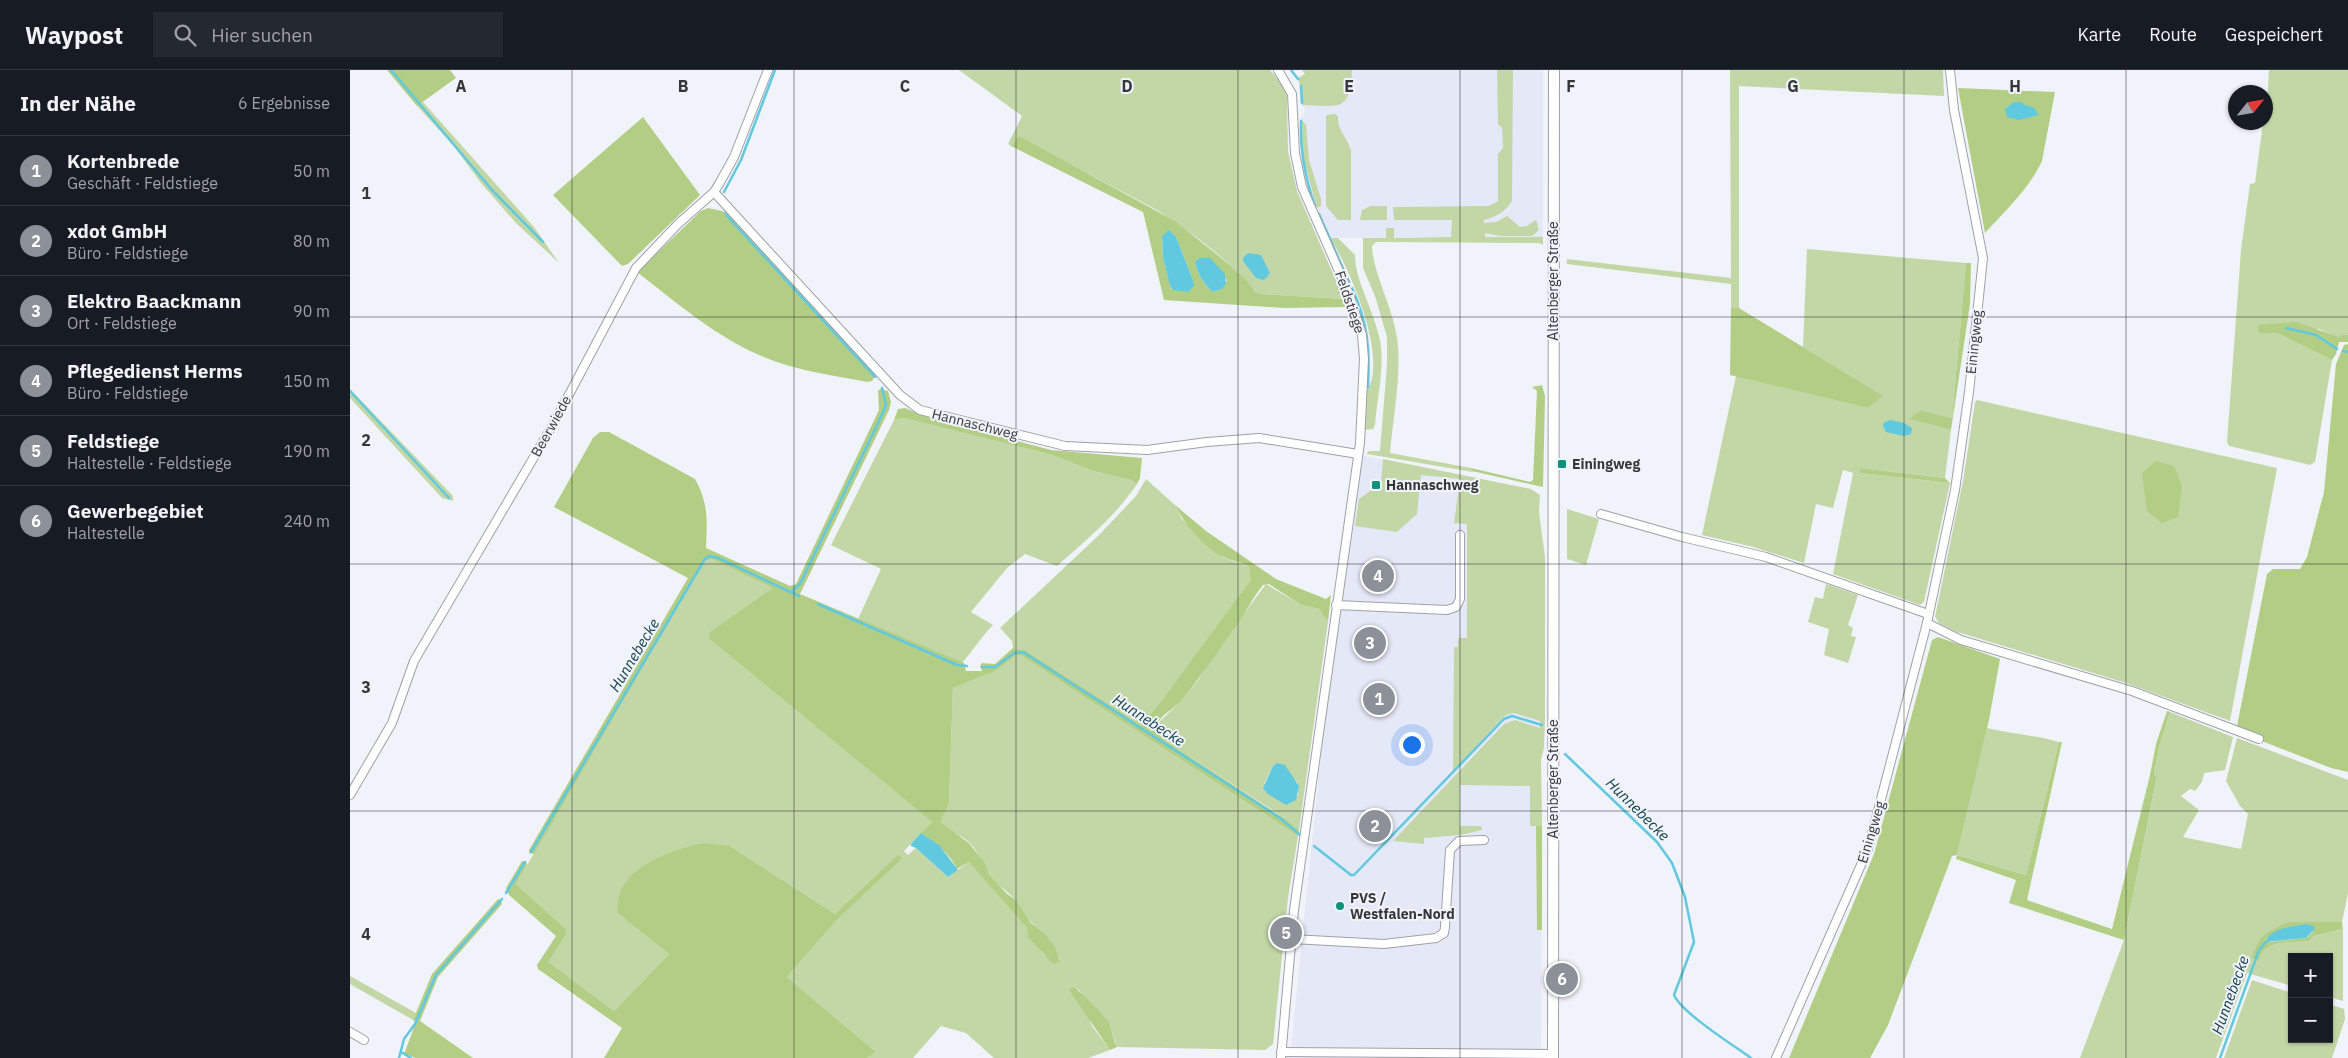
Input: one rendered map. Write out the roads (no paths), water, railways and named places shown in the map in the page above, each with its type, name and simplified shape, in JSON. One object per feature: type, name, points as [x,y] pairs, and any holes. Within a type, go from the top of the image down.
[{"type":"main road","name":"Altenberger Straße","points":[[1553,1056],[1554,70]]},
{"type":"street","name":"Beerwiede","points":[[350,795],[392,723],[414,661],[554,423],[636,268],[678,224],[714,192],[734,157],[768,70]]},
{"type":"street","name":"Feldstiege","points":[[1278,70],[1292,94],[1294,153],[1302,187],[1347,288],[1362,335],[1364,359],[1358,454],[1296,893],[1281,1055],[1553,1056]]},
{"type":"street","name":"Einingweg","points":[[1776,1058],[1868,849],[1927,624],[1958,474],[1983,267],[1981,240],[1954,110],[1950,70]]},
{"type":"street","name":"Hannaschweg","points":[[714,192],[900,395],[920,410],[1066,446],[1147,450],[1206,442],[1259,438],[1358,454]]},
{"type":"street","points":[[1601,514],[1682,537],[1766,557],[1928,614]]},
{"type":"street","points":[[1336,605],[1447,610],[1456,607],[1460,599],[1460,535]]},
{"type":"street","points":[[1927,624],[1961,640],[2132,692],[2259,739]]},
{"type":"street","points":[[1292,939],[1384,944],[1436,938],[1444,932],[1445,927],[1450,850],[1459,841],[1484,840]]},
{"type":"street","points":[[350,1032],[364,1040]]},
{"type":"water","points":[[2014,102],[2021,102],[2033,107],[2039,115],[2019,120],[2007,117],[2005,109]]},
{"type":"water","points":[[1169,230],[1176,237],[1193,280],[1194,286],[1188,292],[1173,290],[1170,286],[1163,257],[1162,236]]},
{"type":"water","points":[[1248,253],[1261,255],[1270,273],[1264,280],[1256,278],[1243,261],[1243,258]]},
{"type":"water","points":[[1199,258],[1210,258],[1225,274],[1226,284],[1222,289],[1212,292],[1204,282],[1195,262]]},
{"type":"water","points":[[1891,420],[1904,423],[1912,428],[1911,434],[1904,436],[1886,432],[1883,426],[1884,422]]},
{"type":"water","points":[[1277,763],[1285,765],[1299,786],[1296,800],[1286,805],[1268,794],[1263,788],[1273,766]]},
{"type":"water","points":[[921,833],[939,845],[958,870],[948,877],[916,848],[911,846]]},
{"type":"water","points":[[2305,924],[2314,926],[2314,930],[2306,938],[2266,942],[2271,934],[2276,931]]},
{"type":"waterway","points":[[391,70],[492,190],[543,242]]},
{"type":"waterway","points":[[724,192],[741,160],[775,70]]},
{"type":"waterway","points":[[1291,70],[1298,79]]},
{"type":"waterway","points":[[1301,86],[1302,103]]},
{"type":"waterway","points":[[1301,121],[1301,143],[1304,164],[1315,206]]},
{"type":"waterway","points":[[724,206],[727,216],[875,377]]},
{"type":"waterway","points":[[1319,214],[1349,282]]},
{"type":"waterway","points":[[1352,288],[1362,313],[1367,336],[1369,360],[1368,387]]},
{"type":"waterway","points":[[2286,328],[2316,335],[2337,349]]},
{"type":"waterway","points":[[2343,351],[2348,352]]},
{"type":"waterway","points":[[792,591],[800,584],[880,419],[886,405],[882,388]]},
{"type":"waterway","points":[[350,391],[449,498]]},
{"type":"waterway","name":"Hunnebecke","points":[[531,852],[705,559],[709,556],[718,558],[799,596]]},
{"type":"waterway","name":"Hunnebecke","points":[[818,604],[957,665],[967,666]]},
{"type":"waterway","name":"Hunnebecke","points":[[982,667],[995,667],[1014,653],[1023,652],[1280,818],[1300,835]]},
{"type":"waterway","name":"Hunnebecke","points":[[1314,846],[1351,875],[1354,875],[1504,719],[1512,716],[1542,725]]},
{"type":"waterway","name":"Hunnebecke","points":[[1565,754],[1657,842],[1672,863],[1685,897],[1694,942],[1674,995],[1687,1011],[1751,1058]]},
{"type":"waterway","name":"Hunnebecke","points":[[506,893],[525,862]]},
{"type":"waterway","name":"Hunnebecke","points":[[399,1058],[404,1039],[415,1024],[436,975],[502,899]]},
{"type":"waterway","name":"Hunnebecke","points":[[2220,1058],[2259,950],[2266,942]]},
{"type":"waterway","points":[[401,1052],[411,1058]]},
{"type":"place","name":"Einingweg","points":[[1562,464]]},
{"type":"place","name":"Hannaschweg","points":[[1376,485]]},
{"type":"place","name":"Pflegedienst Herms","points":[[1378,576]]},
{"type":"place","name":"Elektro Baackmann","points":[[1370,643]]},
{"type":"place","name":"Kortenbrede","points":[[1379,699]]},
{"type":"place","name":"xdot GmbH","points":[[1375,826]]},
{"type":"place","name":"PVS / Westfalen-Nord","points":[[1340,906]]},
{"type":"place","name":"Feldstiege","points":[[1286,933]]},
{"type":"place","name":"Gewerbegebiet","points":[[1562,979]]}]
